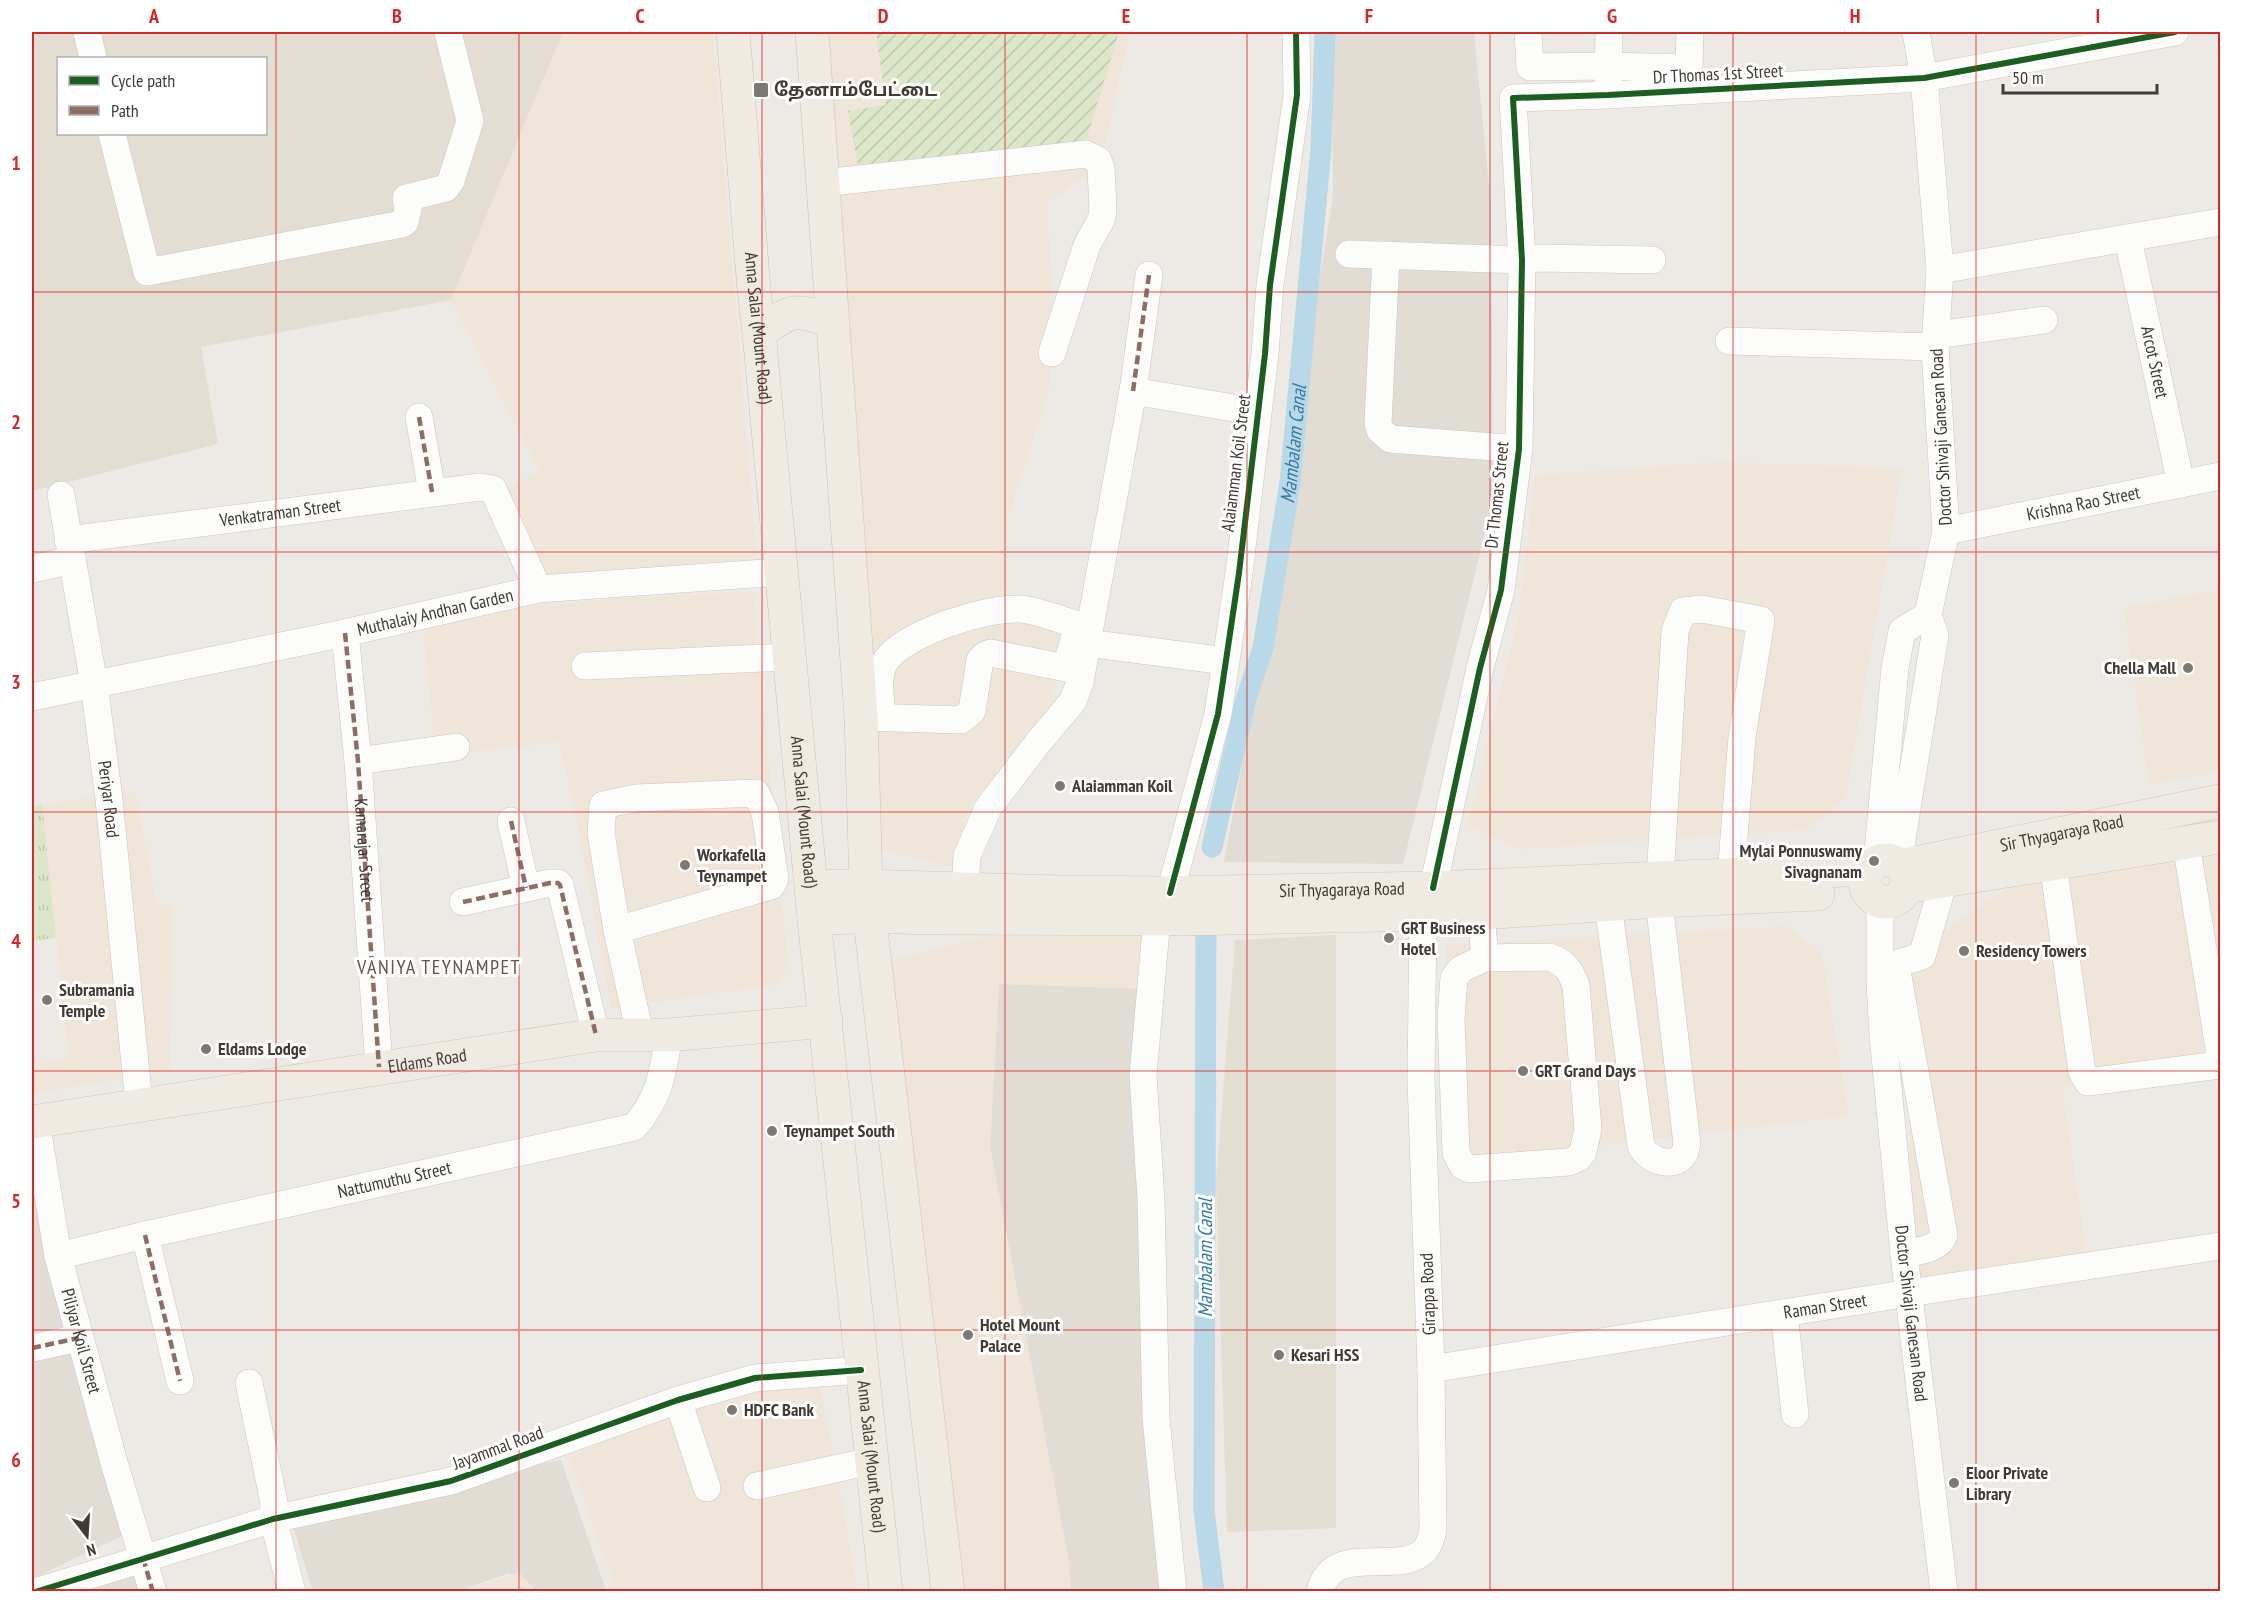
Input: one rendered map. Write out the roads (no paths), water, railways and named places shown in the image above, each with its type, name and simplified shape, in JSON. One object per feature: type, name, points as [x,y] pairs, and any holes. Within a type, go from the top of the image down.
[{"type":"main road","name":"Anna Salai (Mount Road)","points":[[733,32],[753,290],[759,333],[814,919],[871,1461],[880,1590]]},
{"type":"main road","points":[[812,32],[832,321],[872,717],[868,901],[948,1592]]},
{"type":"main road","points":[[753,290],[784,294],[830,287]]},
{"type":"main road","points":[[759,333],[786,314],[801,311],[832,321]]},
{"type":"main road","name":"Sir Thyagaraya Road","points":[[812,886],[930,918],[1163,905],[1428,901],[1886,877],[2220,801]]},
{"type":"main road","name":"Sir Thyagaraya Road","points":[[1428,901],[1481,912],[1608,904],[1659,889],[1731,874],[1886,877],[1944,881],[2220,837]]},
{"type":"main road","name":"Sir Thyagaraya Road","points":[[814,919],[868,901],[965,890],[1163,905]]},
{"type":"main road","name":"Eldams Road","points":[[34,1122],[596,1035],[654,1035],[826,1021]]},
{"type":"street","points":[[87,32],[93,57]]},
{"type":"street","points":[[112,135],[147,272],[402,224],[405,222],[408,210],[406,198],[446,188],[470,126],[448,32]]},
{"type":"street","name":"Alaiamman Koil Street","points":[[1173,1592],[1156,1418],[1151,1200],[1143,1075],[1163,905],[1218,714],[1239,573],[1270,285],[1297,95],[1296,32]]},
{"type":"street","points":[[1528,32],[1530,67],[1689,68],[1690,32]]},
{"type":"street","points":[[1608,95],[1609,32]]},
{"type":"street","name":"Doctor Shivaji Ganesan Road","points":[[1916,32],[1924,78],[1940,270],[1936,341],[1946,531],[1928,615],[1935,635],[1886,877],[1880,984],[1904,1254],[1944,1592]]},
{"type":"street","name":"Dr Thomas 1st Street","points":[[1513,98],[1924,78],[2175,32]]},
{"type":"street","name":"Dr Thomas Street","points":[[1428,901],[1479,668],[1501,590],[1519,449],[1522,260],[1513,98]]},
{"type":"street","points":[[823,183],[1086,154],[1098,160],[1101,168],[1103,211],[1101,220],[1087,245],[1052,353]]},
{"type":"street","points":[[1940,270],[2220,222]]},
{"type":"street","name":"Arcot Street","points":[[2128,239],[2181,484]]},
{"type":"street","points":[[1349,254],[1522,260],[1539,258],[1652,260]]},
{"type":"street","points":[[1386,256],[1378,423],[1380,430],[1390,439],[1519,449]]},
{"type":"street","points":[[965,890],[967,856],[988,808],[1073,701],[1080,682],[1133,391],[1149,276]]},
{"type":"street","points":[[1729,341],[1936,341],[2044,320]]},
{"type":"street","name":"Alaiamman Koil Street","points":[[1133,391],[1257,411]]},
{"type":"street","points":[[419,417],[432,492]]},
{"type":"street","name":"Krishna Rao Street","points":[[1946,531],[2220,476]]},
{"type":"street","name":"Venkatraman Street","points":[[70,550],[432,492],[480,487],[493,489],[538,589]]},
{"type":"street","name":"Periyar Road","points":[[61,495],[94,684],[109,799],[139,1104]]},
{"type":"street","points":[[32,568],[70,550]]},
{"type":"street","name":"Muthalaiy Andhan Garden","points":[[94,684],[345,633],[538,589],[780,572]]},
{"type":"street","points":[[1022,609],[1078,625],[1066,668],[991,653],[985,655],[980,660],[972,711],[961,720],[872,717],[885,663],[900,647],[930,630],[994,610],[1022,609]]},
{"type":"street","points":[[1608,904],[1641,1146],[1644,1154],[1653,1159],[1676,1160],[1684,1154],[1687,1144],[1659,889],[1675,631],[1683,611],[1702,609],[1761,620],[1742,737],[1731,874]]},
{"type":"street","name":"Kamarajar Street","points":[[345,633],[358,760],[379,1067]]},
{"type":"street","points":[[1087,643],[1226,661]]},
{"type":"street","points":[[585,666],[789,657]]},
{"type":"street","points":[[32,696],[94,684]]},
{"type":"street","points":[[358,760],[456,747]]},
{"type":"street","points":[[617,930],[771,886],[775,879],[765,812],[756,793],[636,798],[603,805],[600,832],[617,930],[654,1035]]},
{"type":"street","points":[[511,821],[526,888]]},
{"type":"street","points":[[2053,863],[2082,1072],[2088,1082],[2219,1065],[2219,1048],[2186,843]]},
{"type":"street","points":[[772,856],[809,850]]},
{"type":"street","points":[[1904,1254],[1931,1248],[1942,1241],[1944,1235],[1897,970],[1902,962],[1922,956],[1934,908],[1944,881]]},
{"type":"street","points":[[463,902],[558,883],[562,889],[596,1035]]},
{"type":"street","name":"Girappa Road","points":[[1320,1592],[1323,1579],[1333,1569],[1344,1564],[1411,1558],[1424,1551],[1430,1542],[1433,1530],[1431,1369],[1420,1080],[1428,901]]},
{"type":"street","points":[[1481,912],[1485,958]]},
{"type":"street","points":[[1424,1167],[1463,1166],[1476,1169],[1569,1162],[1578,1158],[1583,1152],[1587,1129],[1576,987],[1572,974],[1559,960],[1550,957],[1485,958],[1461,969],[1454,978],[1451,1018],[1456,1142],[1458,1159],[1463,1166]]},
{"type":"street","name":"Nattumuthu Street","points":[[58,1256],[634,1127],[642,1118],[661,1083],[654,1035]]},
{"type":"street","name":"Piliyar Koil Street","points":[[34,1122],[58,1256],[115,1466],[153,1592]]},
{"type":"street","points":[[145,1235],[180,1381]]},
{"type":"street","name":"Raman Street","points":[[1431,1369],[2220,1246]]},
{"type":"street","points":[[1784,1313],[1796,1414]]},
{"type":"street","points":[[32,1348],[79,1338]]},
{"type":"street","name":"Jayammal Road","points":[[35,1592],[273,1519],[451,1481],[678,1400],[755,1378],[861,1370]]},
{"type":"street","points":[[249,1383],[274,1502],[273,1519],[292,1592]]},
{"type":"street","points":[[678,1400],[707,1488]]},
{"type":"street","points":[[758,1486],[871,1461]]},
{"type":"waterway","name":"Mambalam Canal","points":[[1212,847],[1246,699],[1263,648],[1290,483],[1321,149],[1325,32]]},
{"type":"waterway","name":"Mambalam Canal","points":[[1206,924],[1204,1510],[1214,1592]]},
{"type":"place","name":"தேனாம்பேட்டை","points":[[761,90]]},
{"type":"place","name":"Chella Mall","points":[[2188,668]]},
{"type":"place","name":"Alaiamman Koil","points":[[1060,786]]},
{"type":"place","name":"Mylai Ponnuswamy Sivagnanam","points":[[1874,861]]},
{"type":"place","name":"Workafella Teynampet","points":[[685,865]]},
{"type":"place","name":"GRT Business Hotel","points":[[1389,938]]},
{"type":"place","name":"Residency Towers","points":[[1964,951]]},
{"type":"place","name":"Subramania Temple","points":[[47,1000]]},
{"type":"place","name":"Eldams Lodge","points":[[206,1049]]},
{"type":"place","name":"GRT Grand Days","points":[[1523,1071]]},
{"type":"place","name":"Teynampet South","points":[[772,1131]]},
{"type":"place","name":"Hotel Mount Palace","points":[[968,1335]]},
{"type":"place","name":"Kesari HSS","points":[[1279,1355]]},
{"type":"place","name":"HDFC Bank","points":[[732,1410]]},
{"type":"place","name":"Eloor Private Library","points":[[1954,1483]]},
{"type":"district","name":"VANIYA TEYNAMPET","points":[[439,967]]}]
